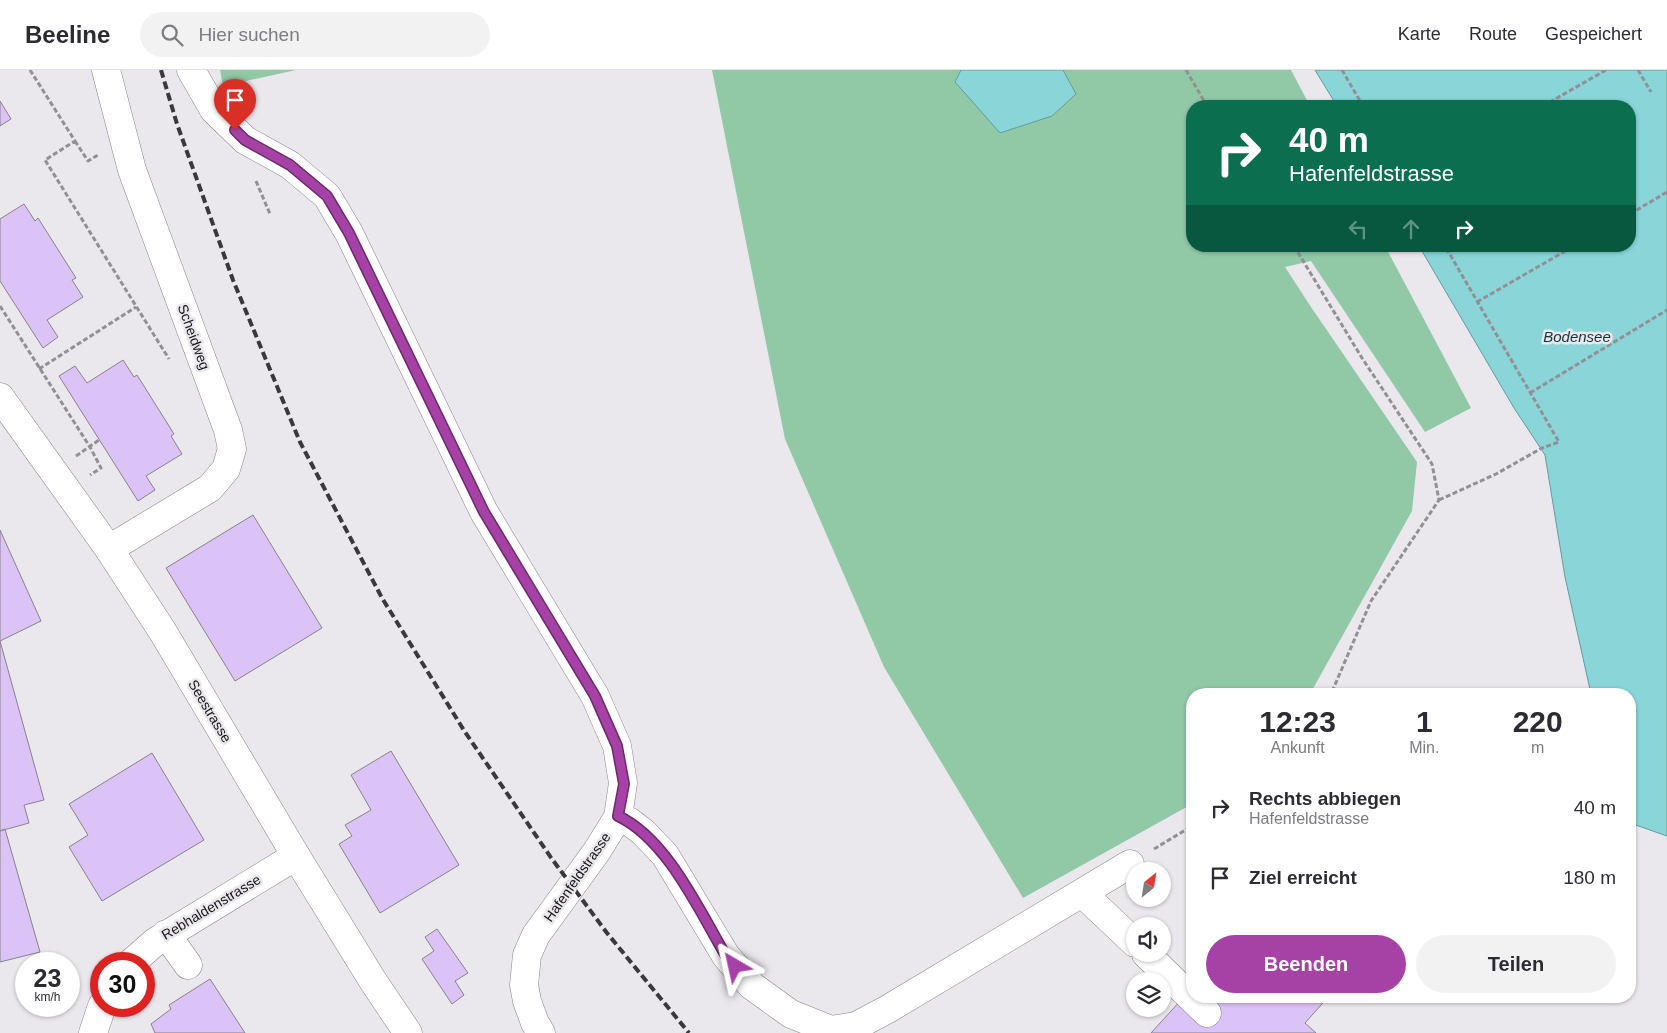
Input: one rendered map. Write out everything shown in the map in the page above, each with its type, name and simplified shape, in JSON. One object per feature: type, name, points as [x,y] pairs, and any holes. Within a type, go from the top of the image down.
[{"type":"street","name":"Scheidweg","points":[[106,70],[132,170],[228,430],[232,450],[226,469],[210,488],[109,548]]},
{"type":"street","name":"Hafenfeldstrasse","points":[[192,70],[214,110],[245,140],[290,165],[327,196],[349,233],[384,303],[484,512],[508,573],[595,696],[617,746],[624,784],[618,816],[597,851],[536,935],[527,955],[524,985],[535,1024],[541,1033]]},
{"type":"street","name":"Seestrasse","points":[[0,396],[109,548],[163,632],[296,856],[373,981],[408,1033]]},
{"type":"street","points":[[618,816],[643,832],[665,855],[726,956],[752,986],[791,1014],[831,1030],[856,1026],[888,1009],[1126,866]]},
{"type":"street","name":"Rebhaldenstrasse","points":[[144,952],[166,934],[296,856]]},
{"type":"street","points":[[1082,892],[1126,934]]},
{"type":"street","points":[[166,934],[188,965]]},
{"type":"street","points":[[1154,962],[1186,993]]},
{"type":"street","points":[[1197,1003],[1207,1013]]},
{"type":"street","points":[[93,1033],[98,1017]]},
{"type":"path","points":[[30,70],[75,141],[45,160],[173,365]]},
{"type":"path","points":[[1186,70],[1204,100]]},
{"type":"path","points":[[1342,70],[1360,100]]},
{"type":"path","points":[[1554,100],[1606,70]]},
{"type":"path","points":[[1638,70],[1651,92]]},
{"type":"path","points":[[1636,210],[1667,192]]},
{"type":"path","points":[[1298,252],[1362,358],[1432,464],[1439,500]]},
{"type":"path","points":[[1334,688],[1371,601],[1439,500],[1496,474],[1542,448],[1559,442],[1448,252]]},
{"type":"path","points":[[1477,302],[1564,252]]},
{"type":"path","points":[[0,306],[90,447],[101,468],[87,477]]},
{"type":"path","points":[[39,369],[136,307]]},
{"type":"path","points":[[1530,393],[1667,310]]},
{"type":"path","points":[[73,457],[99,440]]},
{"type":"path","points":[[1133,862],[1186,830]]},
{"type":"green space","points":[[220,70],[296,70],[223,86]]},
{"type":"green space","points":[[712,70],[1291,70],[1307,100],[1186,100],[1186,252],[1388,252],[1471,408],[1425,432],[1311,261],[1285,267],[1417,462],[1412,511],[1313,688],[1186,688],[1186,807],[1023,898],[884,667],[785,439]]},
{"type":"water","points":[[961,70],[1063,70],[1076,94],[1052,116],[1000,133],[955,82]]},
{"type":"water","name":"Bodensee","points":[[1315,70],[1667,70],[1667,836],[1636,825],[1636,688],[1590,688],[1565,577],[1545,455],[1514,408],[1423,252],[1636,252],[1636,100],[1333,100]]},
{"type":"building","points":[[0,101],[11,119],[0,126]]},
{"type":"building","points":[[24,204],[35,221],[38,218],[76,278],[72,280],[83,297],[47,320],[58,337],[43,348],[0,281],[0,219]]},
{"type":"building","points":[[123,360],[134,377],[137,375],[174,434],[171,436],[182,454],[146,476],[155,490],[138,501],[59,376],[75,366],[87,383]]},
{"type":"building","points":[[253,515],[322,628],[235,681],[166,568]]},
{"type":"building","points":[[0,530],[41,621],[0,641]]},
{"type":"building","points":[[0,641],[44,800],[24,805],[29,823],[0,831]]},
{"type":"building","points":[[391,751],[459,865],[380,913],[339,844],[352,836],[345,825],[371,810],[351,775]]},
{"type":"building","points":[[152,753],[204,840],[102,901],[69,847],[88,835],[69,804]]},
{"type":"building","points":[[5,829],[40,952],[15,952],[15,958],[0,962],[0,831]]},
{"type":"building","points":[[437,929],[468,973],[455,981],[464,995],[452,1004],[422,959],[434,951],[425,937]]},
{"type":"building","points":[[210,979],[245,1033],[155,1033],[151,1024],[171,1009],[169,1005]]},
{"type":"building","points":[[1181,1000],[1201,1018],[1215,1003],[1323,1003],[1305,1023],[1316,1033],[1151,1033],[1166,1017],[1171,1017],[1171,1011]]},
{"type":"railway","points":[[161,70],[177,124],[233,280],[300,442],[382,598],[465,732],[552,859],[607,933],[689,1033]]},
{"type":"route","points":[[235,130],[245,140],[290,165],[327,196],[349,233],[384,303],[484,512],[595,696],[617,746],[624,784],[618,816],[643,832],[665,855],[726,956],[735,966]]}]
